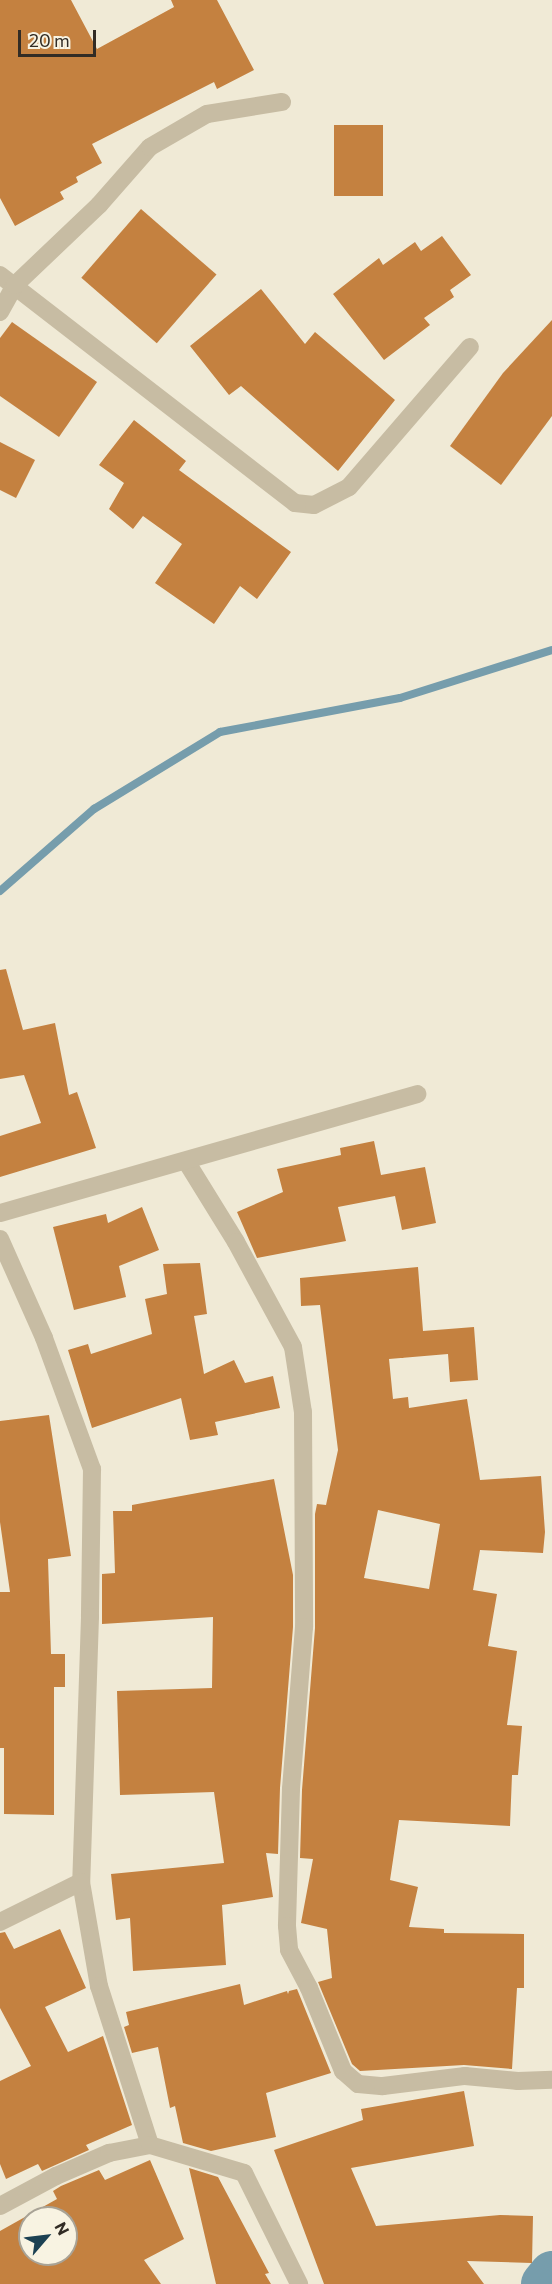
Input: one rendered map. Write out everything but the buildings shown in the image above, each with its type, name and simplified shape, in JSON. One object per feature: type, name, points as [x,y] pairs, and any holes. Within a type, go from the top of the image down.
[{"type":"street","points":[[0,312],[8,280],[99,205],[150,147],[207,114],[282,102]]},
{"type":"street","points":[[8,280],[295,504],[314,505],[349,487],[471,346]]},
{"type":"street","points":[[0,1213],[417,1094]]},
{"type":"street","points":[[186,1161],[236,1242],[293,1347],[303,1412],[304,1627],[291,1789],[287,1926],[289,1950],[309,1988],[343,2071],[358,2084],[383,2086],[465,2076],[518,2081],[552,2080]]},
{"type":"street","points":[[0,1239],[44,1338],[92,1468],[90,1617],[81,1882],[99,1986],[150,2145]]},
{"type":"street","points":[[0,1922],[81,1882]]},
{"type":"street","points":[[0,2206],[56,2176],[109,2153],[150,2145],[244,2173],[299,2284]]},
{"type":"waterway","points":[[0,891],[94,809],[220,732],[400,698],[552,650]]},
{"type":"waterway","points":[[544,2284],[552,2274]]}]
